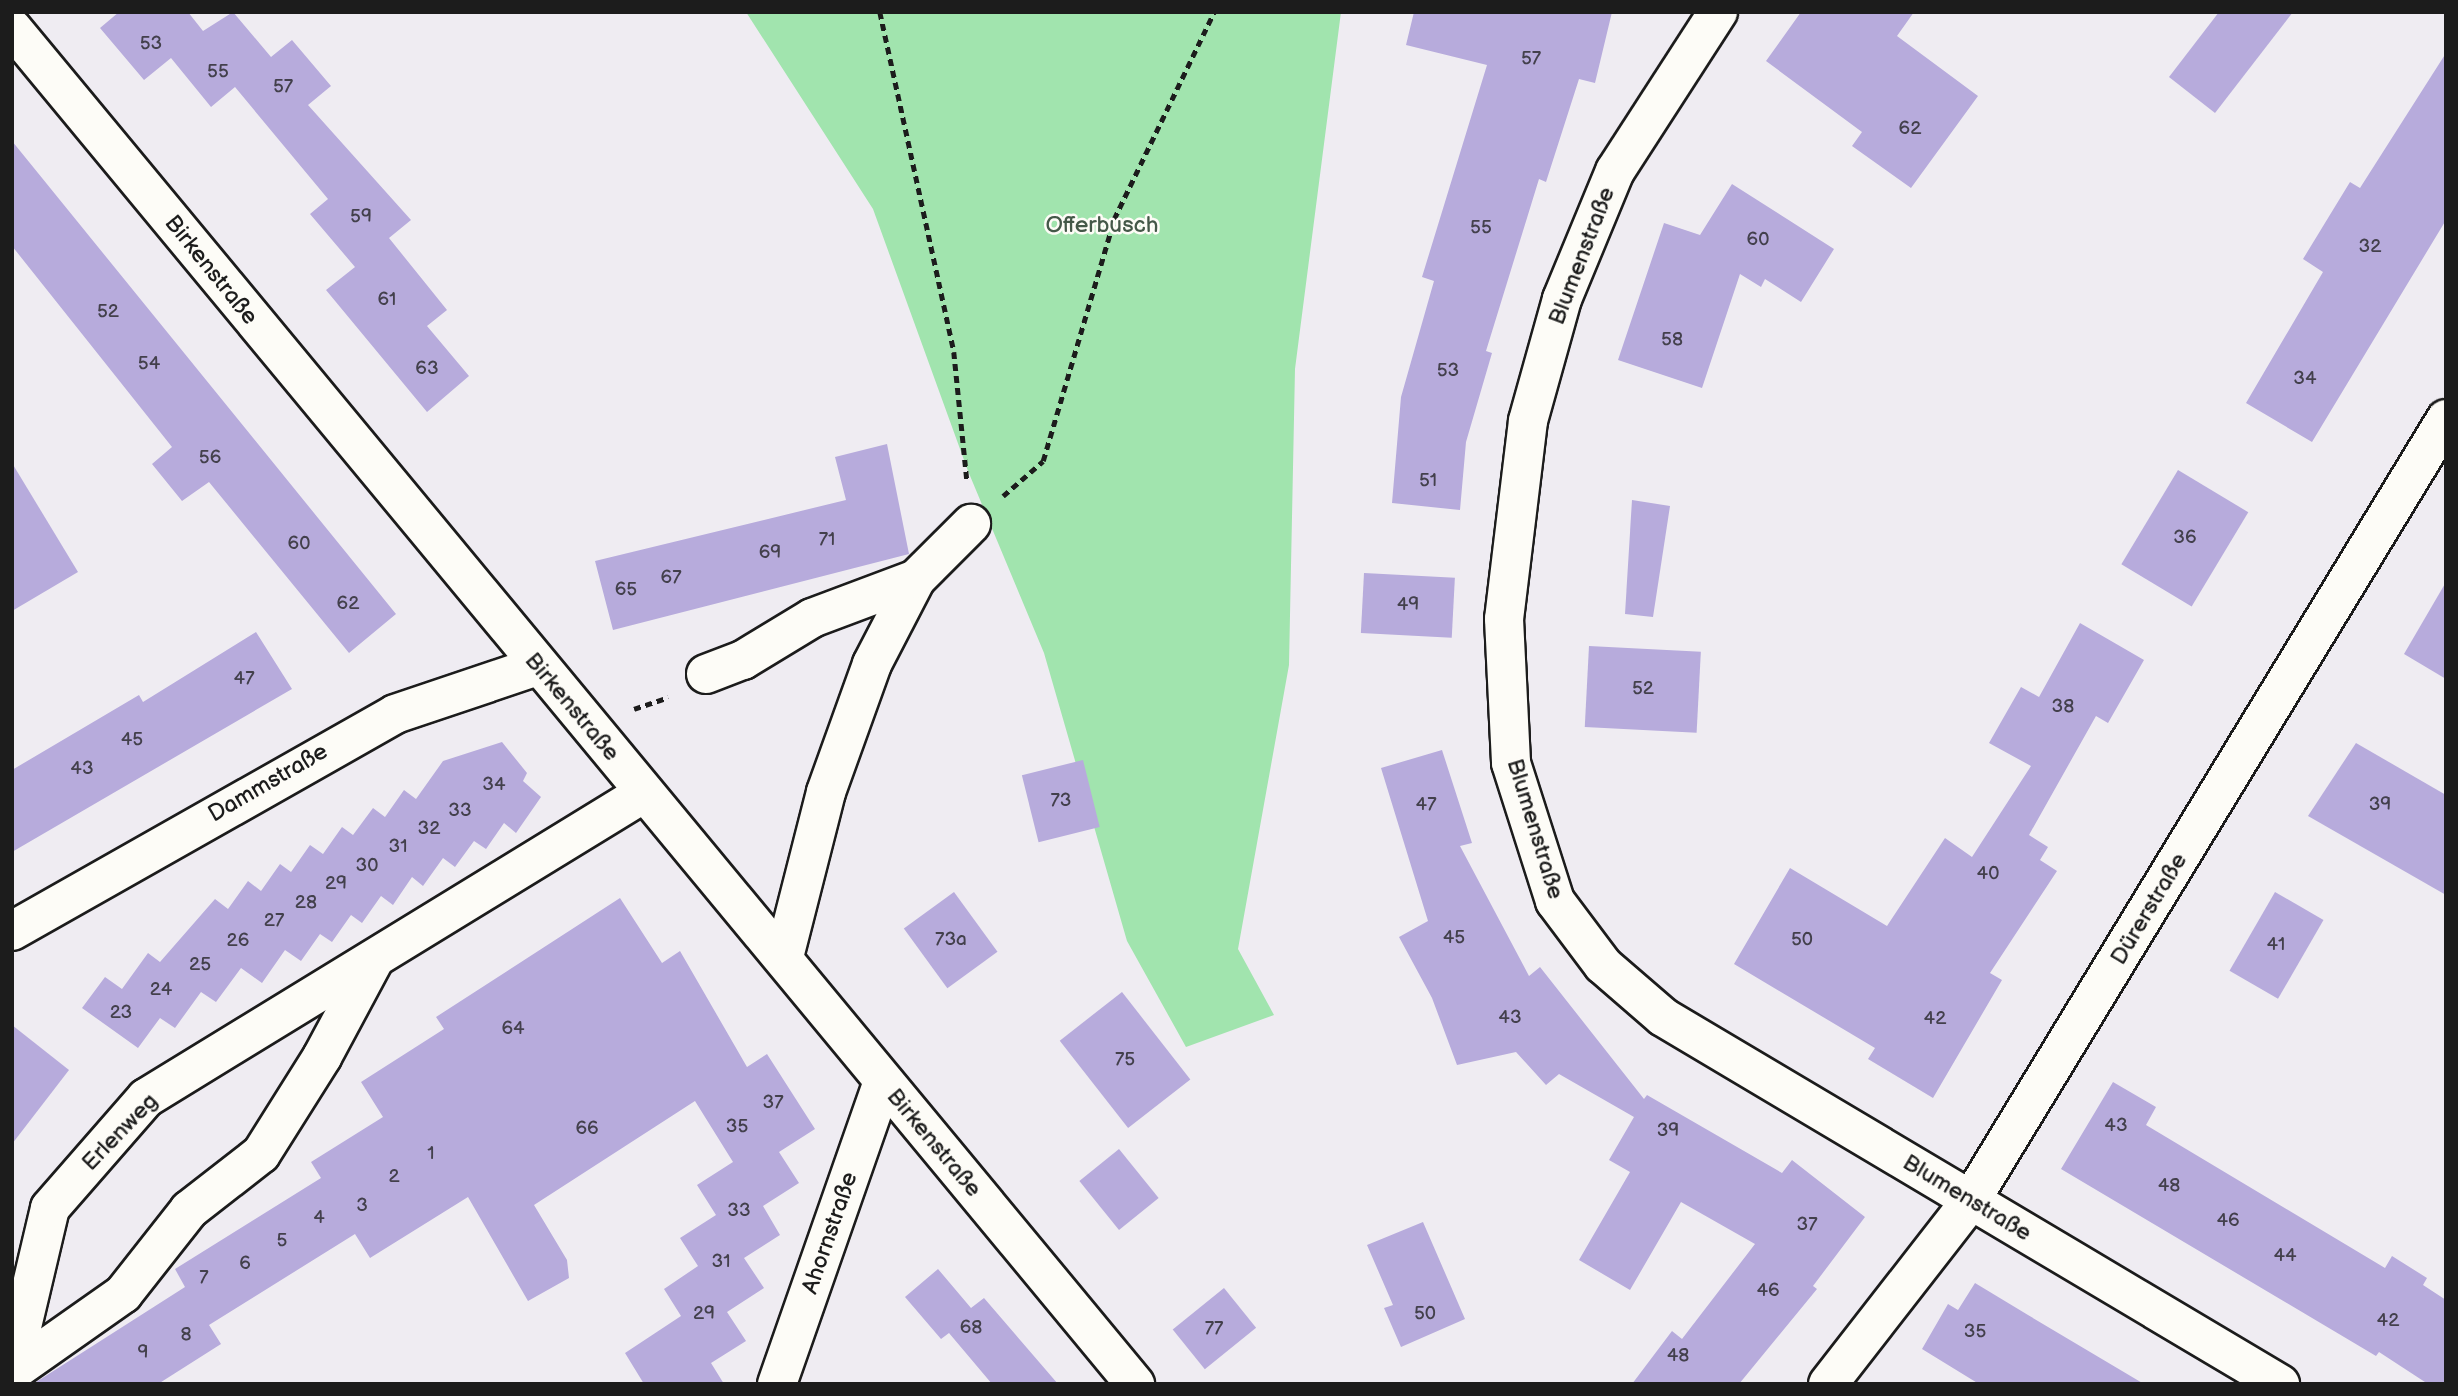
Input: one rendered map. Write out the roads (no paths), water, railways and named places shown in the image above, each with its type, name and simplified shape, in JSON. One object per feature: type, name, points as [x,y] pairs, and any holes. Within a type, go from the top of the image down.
[{"type":"street","name":"Blumenstraße","points":[[1718,12],[1615,171],[1562,299],[1528,421],[1504,619],[1511,763],[1555,901],[1603,965],[1663,1017],[2280,1384]]},
{"type":"street","name":"Birkenstraße","points":[[12,28],[1135,1384]]},
{"type":"street","name":"Dürerstraße","points":[[1828,1384],[1971,1200],[2446,419]]},
{"type":"street","points":[[784,957],[840,748],[872,664],[916,579],[971,524]]},
{"type":"street","points":[[706,674],[743,660],[812,618],[916,579]]},
{"type":"street","name":"Dammstraße","points":[[12,931],[395,714],[538,666]]},
{"type":"street","name":"Erlenweg","points":[[12,1370],[50,1208],[146,1098],[644,793]]},
{"type":"street","name":"Erlenweg","points":[[12,1370],[123,1294],[189,1210],[261,1154],[323,1057],[375,958]]},
{"type":"street","name":"Ahornstraße","points":[[777,1384],[883,1082]]},
{"type":"park label","name":"Offerbusch","points":[[1102,225]]}]
